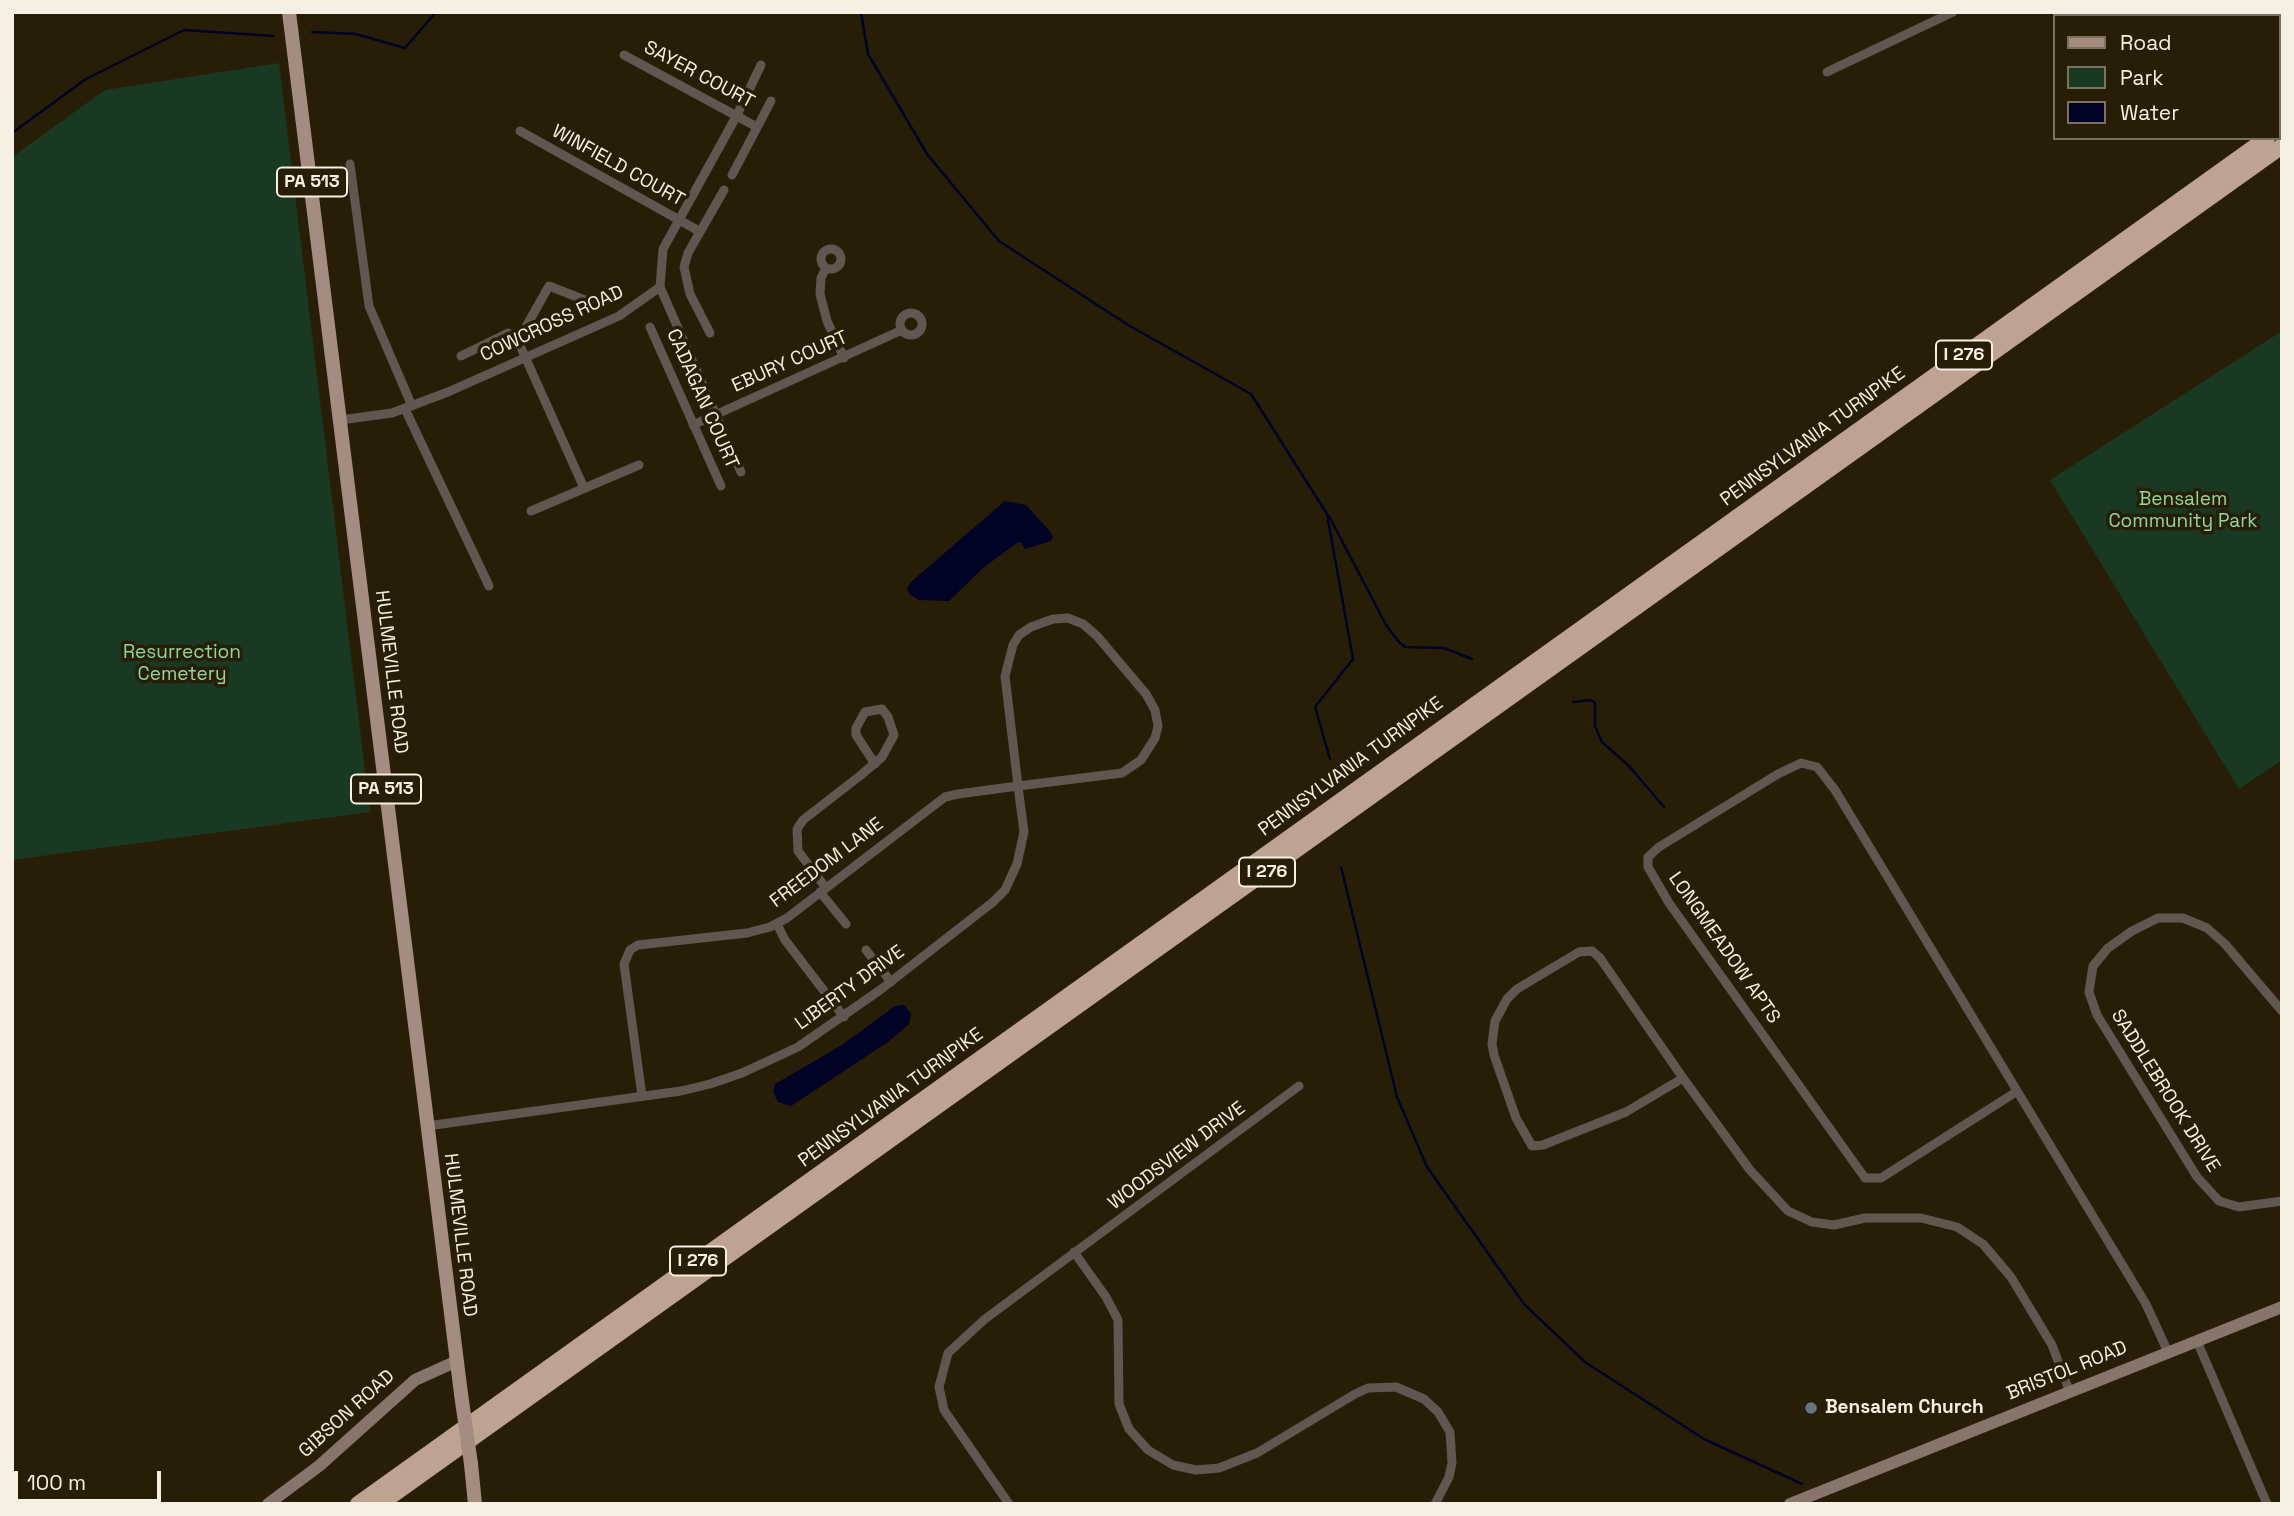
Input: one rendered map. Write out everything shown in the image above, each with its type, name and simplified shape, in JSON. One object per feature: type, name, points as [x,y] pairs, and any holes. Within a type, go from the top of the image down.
[{"type":"highway","name":"PENNSYLVANIA TURNPIKE","points":[[358,1504],[2264,140]]},
{"type":"highway","name":"PENNSYLVANIA TURNPIKE","points":[[380,1504],[2282,146]]},
{"type":"main road","name":"HULMEVILLE ROAD","points":[[289,12],[475,1504]]},
{"type":"main road","name":"BRISTOL ROAD","points":[[1790,1504],[2068,1390],[2282,1307]]},
{"type":"main road","name":"GIBSON ROAD","points":[[268,1504],[319,1466],[415,1380],[457,1362]]},
{"type":"street","points":[[1827,72],[1953,12]]},
{"type":"street","name":"SAYER COURT","points":[[624,55],[757,127]]},
{"type":"street","points":[[741,472],[660,287],[660,258],[761,65]]},
{"type":"street","points":[[732,175],[771,101]]},
{"type":"street","name":"WINFIELD COURT","points":[[520,131],[699,231]]},
{"type":"street","points":[[350,164],[369,306],[409,407],[489,586]]},
{"type":"street","points":[[710,333],[685,281],[688,253],[724,190]]},
{"type":"street","points":[[826,268],[821,278],[820,294],[827,321],[844,358]]},
{"type":"street","points":[[518,341],[549,286],[590,302]]},
{"type":"street","name":"COWCROSS ROAD","points":[[340,420],[409,407],[619,316],[660,287]]},
{"type":"street","name":"CADAGAN COURT","points":[[650,327],[721,486]]},
{"type":"street","name":"EBURY COURT","points":[[693,425],[902,330]]},
{"type":"street","points":[[461,356],[508,333],[518,341],[584,488]]},
{"type":"street","points":[[531,511],[639,465]]},
{"type":"street","name":"LIBERTY DRIVE","points":[[427,1126],[681,1091],[742,1073],[798,1047],[891,982],[1005,890],[1017,864],[1023,840],[1005,676],[1008,655],[1019,635],[1039,622],[1068,618],[1083,624],[1146,694],[1156,718],[1155,738],[1140,760],[1122,773],[1018,786]]},
{"type":"street","points":[[846,924],[798,851],[797,829],[803,820],[874,764],[887,751],[894,735],[882,709],[865,712],[857,720],[856,735],[874,764]]},
{"type":"street","name":"LONGMEADOW APTS","points":[[2016,1092],[1881,1178],[1866,1178],[1849,1159],[1669,903],[1648,867],[1648,857],[1659,847],[1779,774],[1801,763],[1817,766],[1835,790],[2146,1304],[2168,1352]]},
{"type":"street","name":"FREEDOM LANE","points":[[642,1096],[625,955],[638,945],[747,933],[777,924],[945,797],[1018,786]]},
{"type":"street","name":"SADDLEBROOK DRIVE","points":[[2282,1011],[2225,944],[2207,928],[2183,918],[2158,918],[2132,931],[2108,947],[2092,966],[2089,992],[2097,1015],[2202,1184],[2219,1201],[2239,1207],[2282,1200]]},
{"type":"street","points":[[777,924],[785,940],[844,1017]]},
{"type":"street","points":[[866,950],[891,982]]},
{"type":"street","points":[[1683,1078],[1626,1112],[1543,1145],[1532,1146],[1516,1118],[1494,1055],[1492,1044],[1495,1021],[1507,999],[1517,989],[1579,952],[1592,951],[1600,958],[1683,1078],[1767,1191],[1788,1211],[1801,1218],[1834,1224],[1865,1218],[1922,1218],[1957,1227],[1983,1244],[2011,1276],[2052,1345],[2068,1390]]},
{"type":"street","name":"WOODSVIEW DRIVE","points":[[1009,1504],[944,1410],[941,1377],[948,1353],[961,1338],[1074,1252],[1299,1086]]},
{"type":"street","points":[[1074,1252],[1106,1297],[1118,1320],[1119,1404],[1129,1429],[1148,1450],[1173,1465],[1196,1470],[1219,1468],[1257,1453],[1368,1388],[1396,1387],[1424,1399],[1438,1412],[1450,1432],[1452,1463],[1449,1477],[1435,1504]]},
{"type":"street","points":[[2197,1341],[2267,1504]]},
{"type":"green space","name":"Resurrection Cemetery","points":[[279,63],[370,812],[12,860],[12,157],[105,90]]},
{"type":"green space","name":"Bensalem Community Park","points":[[2282,331],[2282,760],[2239,789],[2050,480]]},
{"type":"water","points":[[1005,501],[1026,505],[1049,530],[1053,537],[1051,541],[1025,549],[1021,542],[1017,543],[983,568],[949,601],[919,600],[910,595],[907,588],[912,581]]},
{"type":"water","points":[[904,1005],[911,1013],[909,1024],[888,1042],[791,1106],[778,1102],[773,1092],[775,1084],[842,1045],[895,1006]]},
{"type":"waterway","points":[[312,32],[356,34],[405,48],[436,12]]},
{"type":"waterway","points":[[861,12],[868,54],[927,154],[999,241],[1128,325],[1251,394],[1327,514],[1353,659],[1315,707],[1330,759]]},
{"type":"waterway","points":[[12,133],[86,79],[184,30],[273,36]]},
{"type":"waterway","points":[[1329,516],[1386,625],[1399,642],[1405,647],[1444,648],[1472,659]]},
{"type":"waterway","points":[[1573,702],[1591,700],[1595,703],[1595,726],[1602,742],[1629,766],[1664,807]]},
{"type":"waterway","points":[[1341,867],[1397,1097],[1427,1167],[1524,1304],[1585,1362],[1704,1439],[1802,1484]]},
{"type":"place","name":"Bensalem Church","points":[[1811,1408]]}]
